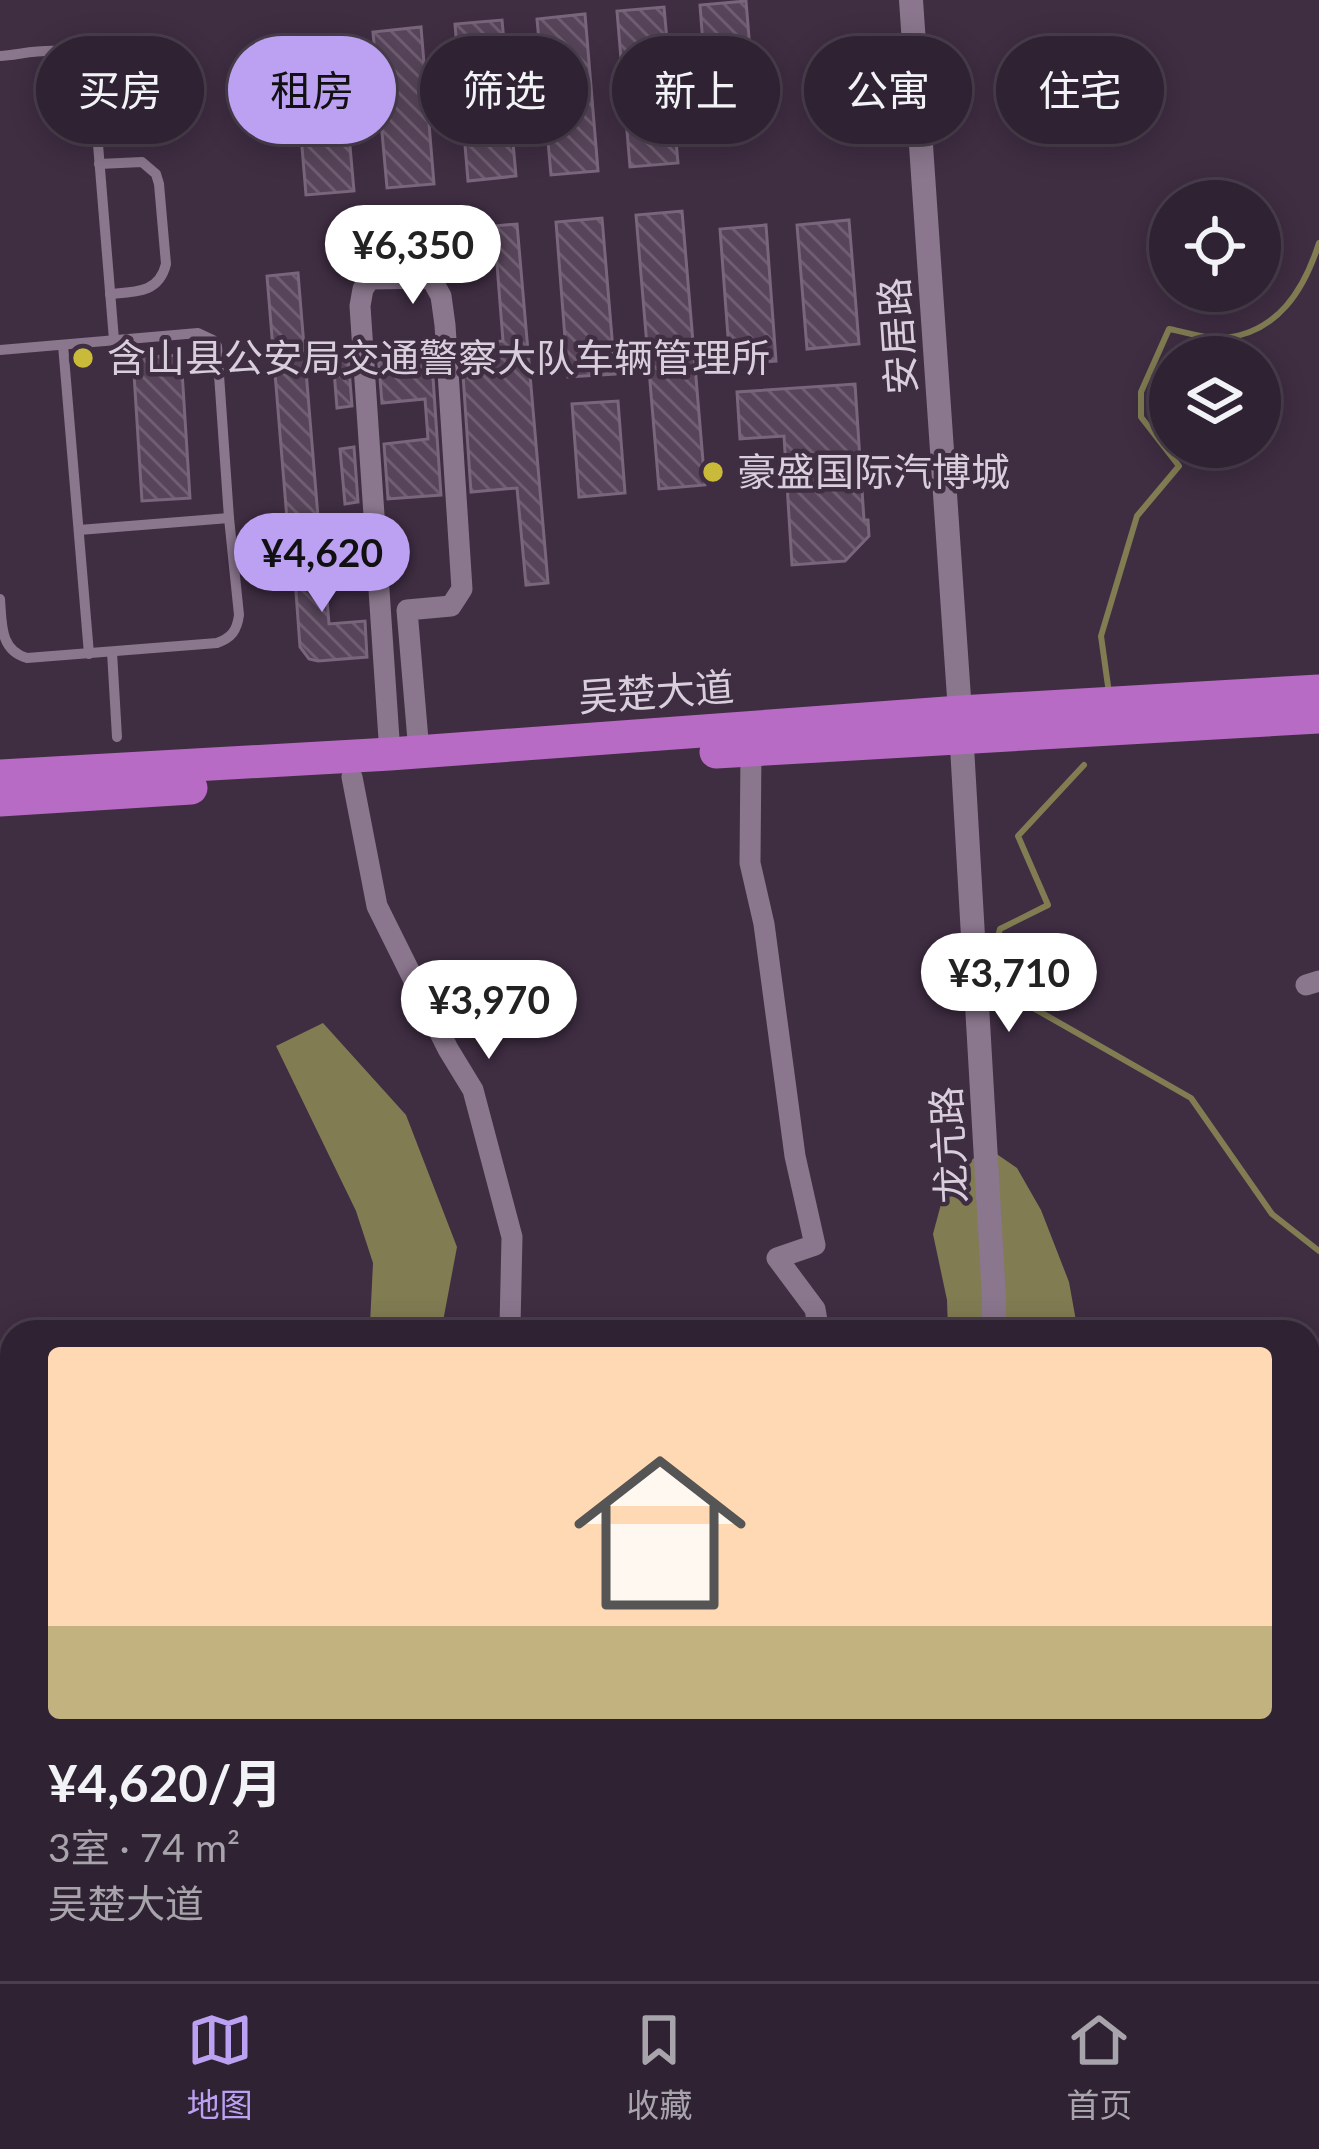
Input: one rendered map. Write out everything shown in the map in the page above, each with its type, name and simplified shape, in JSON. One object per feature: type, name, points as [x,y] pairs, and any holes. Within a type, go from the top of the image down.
[{"type":"highway","name":"吴楚大道","points":[[1207,711],[1319,691]]},
{"type":"highway","name":"吴楚大道","points":[[0,776],[1207,711],[1319,717]]},
{"type":"highway","name":"吴楚大道","points":[[0,800],[751,750],[960,725]]},
{"type":"street","name":"安居路","points":[[910,0],[960,725]]},
{"type":"street","points":[[431,278],[441,296],[445,325],[463,589],[451,605],[407,610],[404,753],[360,306],[370,279],[431,278]]},
{"type":"street","name":"龙亢路","points":[[960,725],[994,1320]]},
{"type":"street","points":[[751,750],[750,863],[764,924],[795,1156],[815,1245],[777,1258],[815,1309],[817,1320]]},
{"type":"street","points":[[352,777],[377,906],[473,1090],[512,1237],[510,1320]]},
{"type":"lane","points":[[0,56],[66,50],[86,61],[92,71],[114,340]]},
{"type":"lane","points":[[99,164],[142,163],[156,174],[166,264],[164,275],[151,288],[110,294]]},
{"type":"lane","points":[[0,350],[198,333],[213,340],[239,616],[231,636],[217,643],[27,658],[13,654],[3,641],[0,599]]},
{"type":"lane","points":[[63,345],[89,654]]},
{"type":"lane","points":[[79,530],[229,518]]},
{"type":"lane","points":[[112,652],[117,737]]},
{"type":"shaded area","points":[[323,1023],[406,1115],[457,1247],[443,1320],[370,1320],[373,1263],[356,1211],[276,1046]]},
{"type":"shaded area","points":[[985,1146],[1017,1168],[1041,1210],[1069,1282],[1076,1320],[948,1320],[933,1234],[945,1189]]},
{"type":"building","points":[[746,1],[749,36],[702,36],[700,5]]},
{"type":"building","points":[[664,7],[667,36],[619,36],[617,11]]},
{"type":"building","points":[[585,14],[587,36],[539,36],[537,19]]},
{"type":"building","points":[[502,20],[503,36],[456,36],[455,24]]},
{"type":"building","points":[[421,27],[420,144],[431,144],[434,184],[387,188],[383,144],[396,144],[396,36],[373,36],[373,32]]},
{"type":"building","points":[[588,50],[598,171],[551,175],[548,144],[588,144]]},
{"type":"building","points":[[302,144],[350,144],[354,191],[306,195]]},
{"type":"building","points":[[465,144],[513,144],[516,176],[468,181]]},
{"type":"building","points":[[628,144],[676,144],[678,163],[630,167]]},
{"type":"building","points":[[682,211],[705,485],[659,489],[636,215]]},
{"type":"building","points":[[602,218],[615,374],[568,377],[556,222]]},
{"type":"building","points":[[849,220],[859,344],[807,349],[797,225]]},
{"type":"building","points":[[517,224],[548,583],[526,585],[517,488],[471,492],[461,345],[503,341],[494,226]]},
{"type":"building","points":[[766,225],[776,361],[730,364],[720,229]]},
{"type":"building","points":[[298,273],[318,517],[287,519],[267,276]]},
{"type":"building","points":[[431,348],[441,495],[388,499],[384,444],[428,439],[425,399],[382,403],[378,353]]},
{"type":"building","points":[[181,355],[190,498],[142,501],[133,358]]},
{"type":"building","points":[[348,356],[352,406],[337,408],[333,358]]},
{"type":"building","points":[[855,384],[869,536],[845,561],[792,565],[784,436],[740,439],[737,392]]},
{"type":"building","points":[[618,401],[625,493],[579,497],[572,404]]},
{"type":"building","points":[[354,447],[358,502],[345,504],[340,449]]},
{"type":"building","points":[[323,549],[329,624],[365,621],[367,657],[318,661],[309,659],[300,647],[293,551]]},
{"type":"waterway","points":[[1108,686],[1101,636],[1137,516],[1179,466],[1141,417],[1141,392],[1169,329],[1218,338],[1260,327],[1297,292],[1319,243]]},
{"type":"waterway","points":[[1084,765],[1018,836],[1048,905],[1000,929],[986,981],[1191,1098],[1272,1214],[1319,1251]]},
{"type":"place","name":"含山县公安局交通警察大队车辆管理所","points":[[83,358]]},
{"type":"place","name":"豪盛国际汽博城","points":[[713,472]]}]
